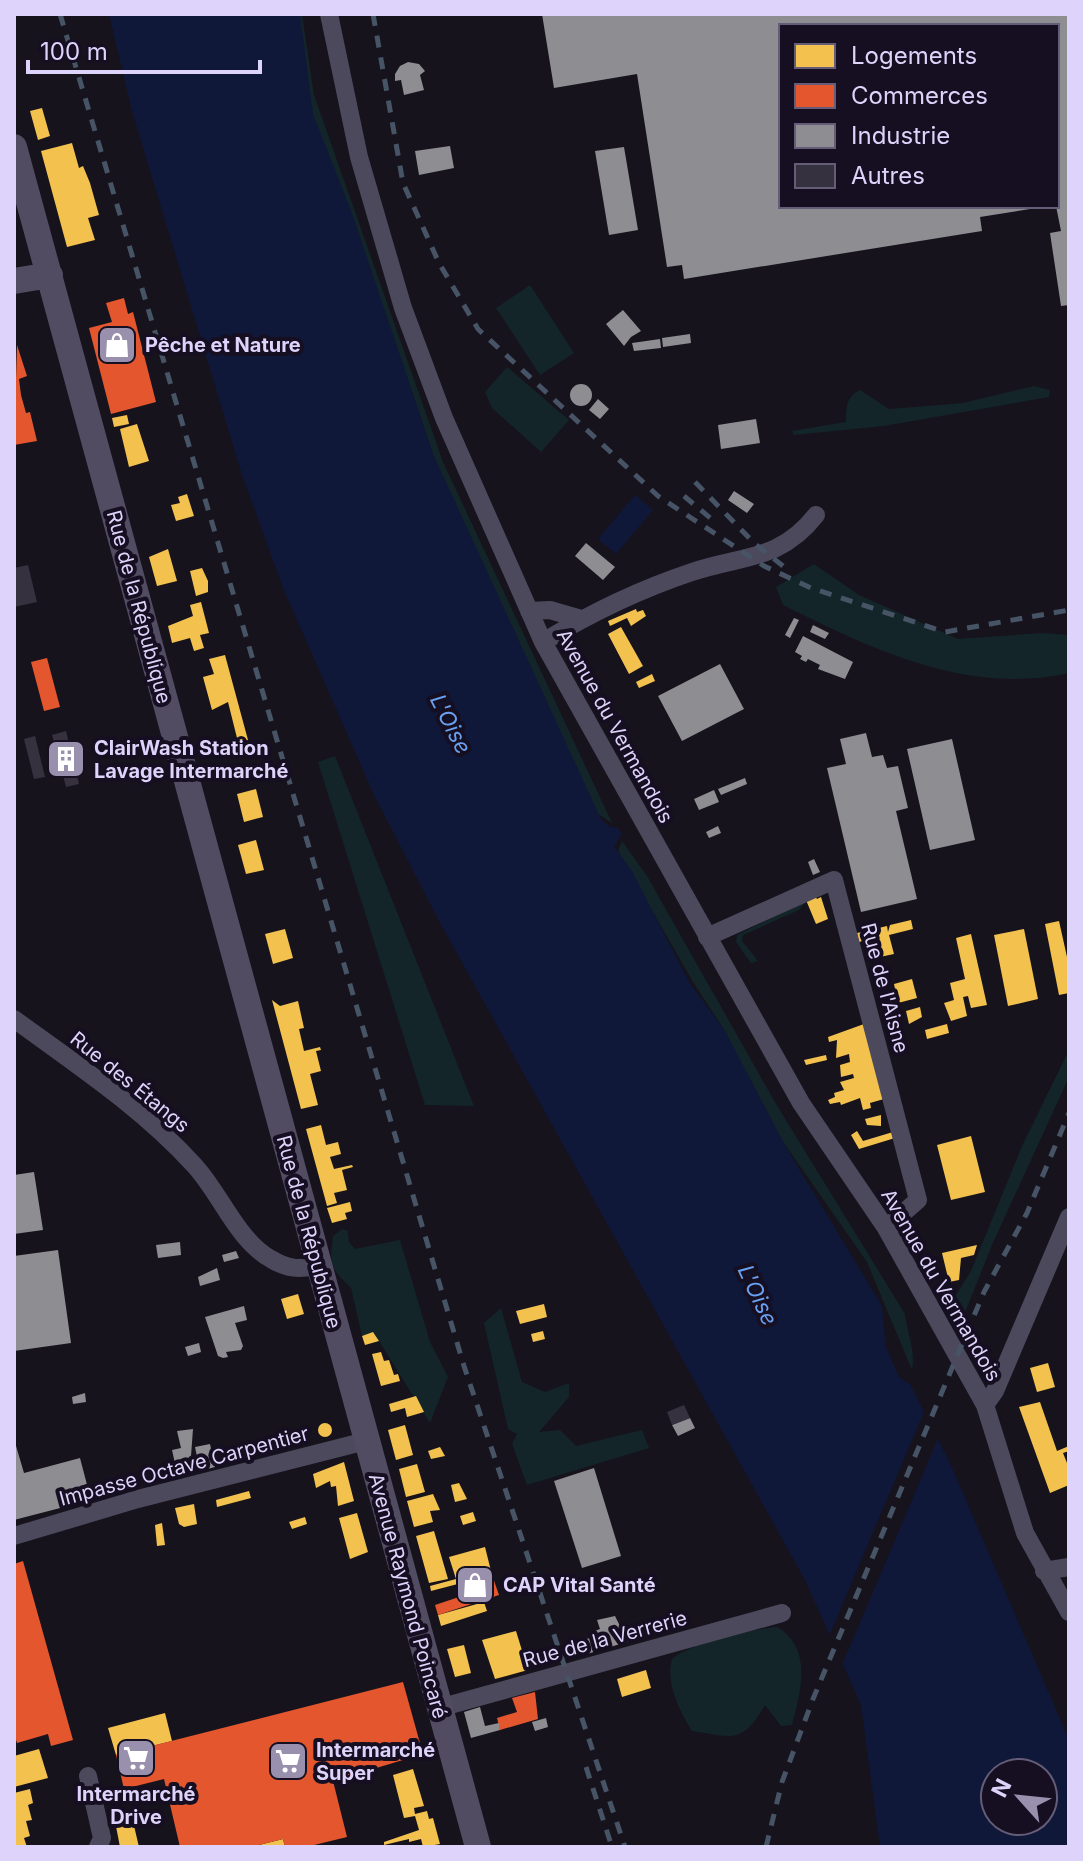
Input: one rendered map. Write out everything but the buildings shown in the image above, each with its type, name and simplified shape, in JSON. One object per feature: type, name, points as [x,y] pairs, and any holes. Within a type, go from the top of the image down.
[{"type":"main road","name":"Rue de la République","points":[[14,147],[339,1344]]},
{"type":"main road","points":[[14,281],[50,275]]},
{"type":"main road","name":"Avenue Raymond Poincaré","points":[[339,1344],[478,1847]]},
{"type":"street","name":"Avenue du Vermandois","points":[[329,14],[359,157],[403,308],[444,418],[543,642],[801,1103],[886,1228],[985,1405],[1025,1533],[1069,1612]]},
{"type":"street","points":[[543,642],[581,619],[691,572],[768,554],[789,543],[816,515]]},
{"type":"street","points":[[529,611],[550,610],[581,619]]},
{"type":"street","name":"Rue de l'Aisne","points":[[707,937],[834,880],[918,1200],[886,1228]]},
{"type":"street","name":"Rue des Étangs","points":[[14,1019],[154,1125],[196,1167],[247,1240],[270,1259],[297,1270],[317,1265]]},
{"type":"street","points":[[985,1405],[995,1391],[1069,1217]]},
{"type":"street","name":"Impasse Octave Carpentier","points":[[14,1536],[138,1499],[366,1441]]},
{"type":"street","points":[[1044,1571],[1069,1567]]},
{"type":"street","name":"Rue de la Verrerie","points":[[439,1708],[782,1613]]},
{"type":"street","points":[[88,1776],[102,1838],[98,1847]]},
{"type":"shaded area","points":[[290,14],[302,14],[314,95],[443,462],[612,823],[592,810],[432,474],[306,97]]},
{"type":"shaded area","points":[[530,285],[574,353],[540,375],[496,308]]},
{"type":"shaded area","points":[[507,367],[569,420],[541,452],[492,408],[485,392]]},
{"type":"shaded area","points":[[1034,386],[1050,390],[1049,397],[884,426],[794,435],[792,431],[846,422],[849,399],[860,390],[889,409],[963,403]]},
{"type":"shaded area","points":[[814,564],[859,595],[958,639],[1042,633],[1069,635],[1069,673],[1031,678],[994,678],[957,673],[886,652],[783,605],[776,587]]},
{"type":"shaded area","points":[[335,756],[474,1106],[425,1105],[318,762]]},
{"type":"shaded area","points":[[622,841],[647,876],[776,1104],[905,1314],[912,1349],[912,1370],[867,1262],[774,1129],[725,1031],[693,982],[618,851]]},
{"type":"shaded area","points":[[802,903],[799,910],[743,935],[742,941],[758,961],[751,963],[736,942],[737,935]]},
{"type":"shaded area","points":[[1069,1050],[1069,1077],[992,1245],[962,1320],[953,1314],[954,1298],[971,1271],[1022,1146]]},
{"type":"shaded area","points":[[342,1229],[348,1231],[349,1242],[355,1249],[400,1240],[430,1342],[448,1377],[430,1423],[374,1333],[362,1336],[351,1288],[335,1271],[332,1261],[333,1236]]},
{"type":"shaded area","points":[[501,1308],[522,1382],[545,1392],[569,1383],[569,1397],[539,1432],[560,1430],[576,1446],[642,1430],[649,1448],[527,1485],[512,1444],[517,1434],[508,1429],[484,1323]]},
{"type":"shaded area","points":[[777,1627],[796,1647],[800,1659],[801,1685],[792,1725],[781,1726],[765,1705],[750,1727],[735,1735],[692,1731],[672,1687],[672,1659],[707,1642]]},
{"type":"water","name":"L'Oise","points":[[109,14],[300,14],[313,114],[353,216],[434,456],[601,819],[610,827],[618,828],[622,834],[614,846],[632,871],[689,982],[725,1031],[786,1147],[882,1306],[886,1347],[899,1377],[910,1384],[950,1463],[1069,1740],[1069,1847],[880,1847],[861,1705],[805,1580],[439,921],[374,795],[283,588],[242,475],[132,111]]},
{"type":"water","points":[[635,495],[653,510],[616,554],[598,539]]},
{"type":"pier","points":[[926,1407],[939,1436],[840,1670],[827,1641]]},
{"type":"railway","points":[[60,14],[464,1366],[625,1847]]},
{"type":"railway","points":[[373,14],[403,183],[439,263],[478,329],[658,496],[764,566],[811,588],[945,632],[1069,610]]},
{"type":"railway","points":[[695,482],[755,544],[783,566]]},
{"type":"railway","points":[[684,496],[715,522]]},
{"type":"railway","points":[[766,1847],[782,1782],[813,1699],[984,1292],[1027,1213],[1069,1113]]},
{"type":"railway","points":[[586,1767],[612,1847]]},
{"type":"place","name":"Pêche et Nature","points":[[117,345]]},
{"type":"place","name":"ClairWash Station Lavage Intermarché","points":[[66,759]]},
{"type":"place","name":"CAP Vital Santé","points":[[475,1585]]},
{"type":"place","name":"Intermarché Drive","points":[[136,1758]]},
{"type":"place","name":"Intermarché Super","points":[[288,1761]]}]
